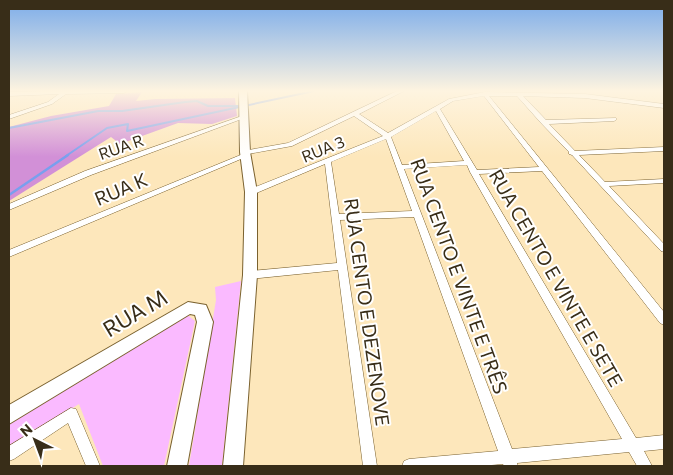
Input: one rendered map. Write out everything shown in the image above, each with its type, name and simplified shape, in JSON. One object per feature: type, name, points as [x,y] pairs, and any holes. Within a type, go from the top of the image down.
[{"type":"street","name":"RUA R","points":[[9,207],[225,113]]},
{"type":"street","points":[[233,466],[250,275],[251,192],[246,153],[244,113]]},
{"type":"street","name":"RUA 3","points":[[251,192],[388,136],[429,113]]},
{"type":"street","name":"RUA CENTO E VINTE E SETE","points":[[441,113],[645,466]]},
{"type":"street","points":[[501,113],[664,320]]},
{"type":"street","points":[[535,113],[664,249]]},
{"type":"street","points":[[246,153],[290,145],[355,114],[388,136]]},
{"type":"street","points":[[543,122],[614,119]]},
{"type":"street","name":"RUA CENTO E VINTE E TRÊS","points":[[388,136],[509,462]]},
{"type":"street","points":[[571,153],[664,149]]},
{"type":"street","name":"RUA K","points":[[9,254],[246,153]]},
{"type":"street","name":"RUA CENTO E DEZENOVE","points":[[328,162],[338,217],[342,266],[370,466]]},
{"type":"street","points":[[401,167],[468,163]]},
{"type":"street","points":[[474,172],[544,169]]},
{"type":"street","points":[[604,184],[664,181]]},
{"type":"street","points":[[338,217],[418,214]]},
{"type":"street","points":[[653,237],[664,236]]},
{"type":"street","points":[[250,275],[342,266]]},
{"type":"street","name":"RUA M","points":[[9,415],[188,308],[201,309],[204,322],[177,466]]},
{"type":"street","points":[[9,454],[71,414],[93,466]]},
{"type":"street","points":[[409,466],[509,462],[664,442]]},
{"type":"shaded area","points":[[67,113],[237,113],[237,116],[212,124],[178,123],[120,144],[111,137],[9,201],[9,127]]},
{"type":"shaded area","points":[[241,281],[222,466],[189,466],[216,300],[215,287]]},
{"type":"shaded area","points":[[185,313],[195,321],[164,466],[103,466],[79,404],[9,448],[9,419]]},
{"type":"waterway","points":[[9,128],[87,113]]},
{"type":"waterway","points":[[66,156],[107,128],[128,124],[127,131],[210,113]]},
{"type":"waterway","points":[[9,195],[68,155]]}]
